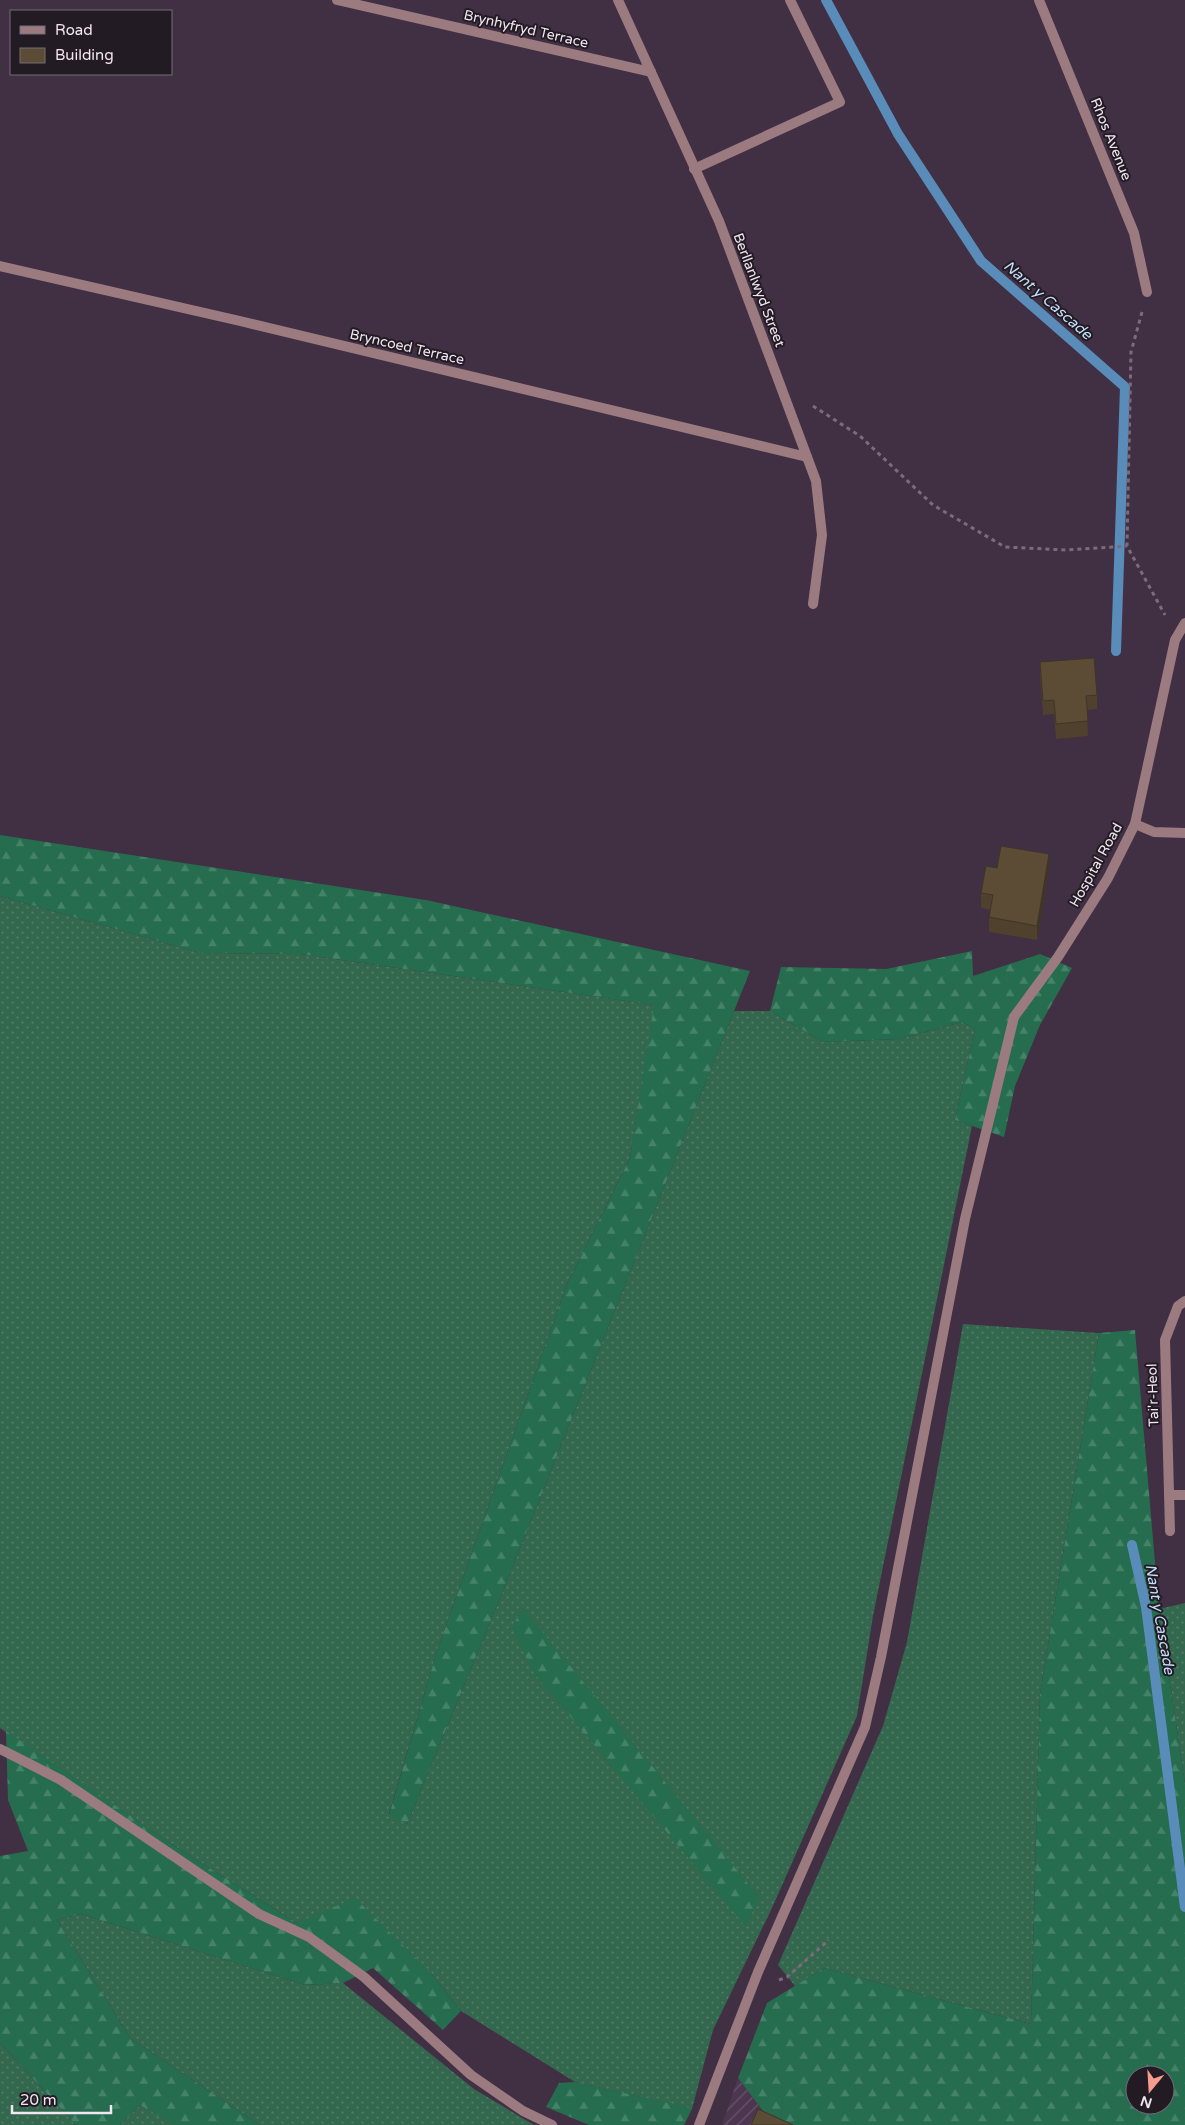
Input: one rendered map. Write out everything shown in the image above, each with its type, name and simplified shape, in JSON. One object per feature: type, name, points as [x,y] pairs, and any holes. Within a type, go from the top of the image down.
[{"type":"street","name":"Brynhyfryd Terrace","points":[[337,0],[651,72]]},
{"type":"street","name":"Berllanlwyd Street","points":[[618,0],[718,221],[816,481],[822,535],[813,604]]},
{"type":"street","points":[[694,169],[840,102],[790,0]]},
{"type":"street","name":"Rhos Avenue","points":[[1039,0],[1134,233],[1147,292]]},
{"type":"street","name":"Bryncoed Terrace","points":[[0,266],[250,323],[807,457]]},
{"type":"street","name":"Hospital Road","points":[[749,1994],[865,1727],[965,1219],[1014,1017],[1058,957],[1108,878],[1134,824],[1175,640],[1183,627]]},
{"type":"street","points":[[1134,824],[1154,832],[1185,834]]},
{"type":"street","name":"Tai'r-Heol","points":[[1170,1531],[1165,1340],[1178,1306],[1185,1300]]},
{"type":"street","points":[[1169,1495],[1185,1495]]},
{"type":"street","points":[[0,1749],[61,1780],[259,1914],[309,1937],[364,1977],[471,2075],[523,2111],[552,2125]]},
{"type":"street","points":[[700,2125],[749,1994]]},
{"type":"path","points":[[1147,292],[1131,352],[1127,546],[1160,610],[1183,627]]},
{"type":"path","points":[[783,393],[800,398],[860,436],[933,505],[1005,547],[1066,550],[1127,546]]},
{"type":"path","points":[[749,1994],[787,1977],[829,1940]]},
{"type":"shaded area","points":[[738,2078],[766,2115],[788,2125],[722,2125]]},
{"type":"green space","points":[[0,835],[426,900],[750,971],[505,1586],[407,1824],[389,1815],[437,1651],[567,1284],[630,1158],[654,1005],[300,954],[200,953],[0,896]]},
{"type":"green space","points":[[0,896],[200,953],[300,954],[655,1005],[630,1158],[567,1284],[437,1651],[389,1814],[407,1824],[505,1586],[734,1011],[770,1011],[823,1042],[900,1039],[962,1022],[975,1029],[955,1120],[972,1126],[873,1616],[857,1716],[772,1908],[713,2030],[692,2109],[575,2082],[461,2011],[430,1972],[297,1923],[176,1847],[0,1728]]},
{"type":"green space","points":[[972,951],[973,976],[1040,954],[1072,968],[1040,1025],[1015,1086],[1004,1137],[955,1120],[975,1029],[962,1022],[900,1039],[823,1042],[770,1011],[781,967],[886,969]]},
{"type":"green space","points":[[963,1324],[1099,1333],[1040,1694],[1031,2024],[824,1968],[795,1986],[778,1965],[883,1726],[907,1642]]},
{"type":"green space","points":[[1135,1330],[1159,1609],[1185,1784],[1185,2125],[788,2125],[766,2115],[738,2078],[767,2003],[824,1968],[1031,2024],[1040,1694],[1099,1333]]},
{"type":"green space","points":[[1185,1603],[1185,1784],[1159,1609]]},
{"type":"green space","points":[[522,1607],[759,1897],[746,1927],[534,1673],[512,1629]]},
{"type":"green space","points":[[6,1731],[176,1847],[297,1923],[355,1898],[430,1972],[461,2011],[443,2030],[373,1968],[343,1983],[305,1985],[81,1914],[57,1920],[130,2038],[260,2125],[174,2125],[140,2105],[120,2125],[76,2125],[0,2043],[0,1856],[28,1851],[8,1800]]},
{"type":"green space","points":[[81,1914],[305,1985],[343,1983],[474,2089],[534,2125],[260,2125],[130,2038],[57,1920]]},
{"type":"green space","points":[[0,2043],[76,2125],[0,2125]]},
{"type":"green space","points":[[575,2082],[692,2109],[684,2125],[589,2125],[546,2107],[559,2083]]},
{"type":"green space","points":[[140,2105],[174,2123],[174,2125],[120,2125]]},
{"type":"building","points":[[1094,658],[1097,695],[1086,696],[1088,721],[1056,724],[1054,700],[1043,701],[1040,662]]},
{"type":"building","points":[[1001,846],[1049,854],[1037,926],[989,917],[993,895],[981,893],[986,866],[997,868]]},
{"type":"building","points":[[758,2109],[793,2125],[751,2125]]},
{"type":"waterway","name":"Nant y Cascade","points":[[826,0],[898,134],[981,261],[1125,387],[1116,651]]},
{"type":"waterway","name":"Nant y Cascade","points":[[1132,1545],[1146,1607],[1185,1907]]}]
